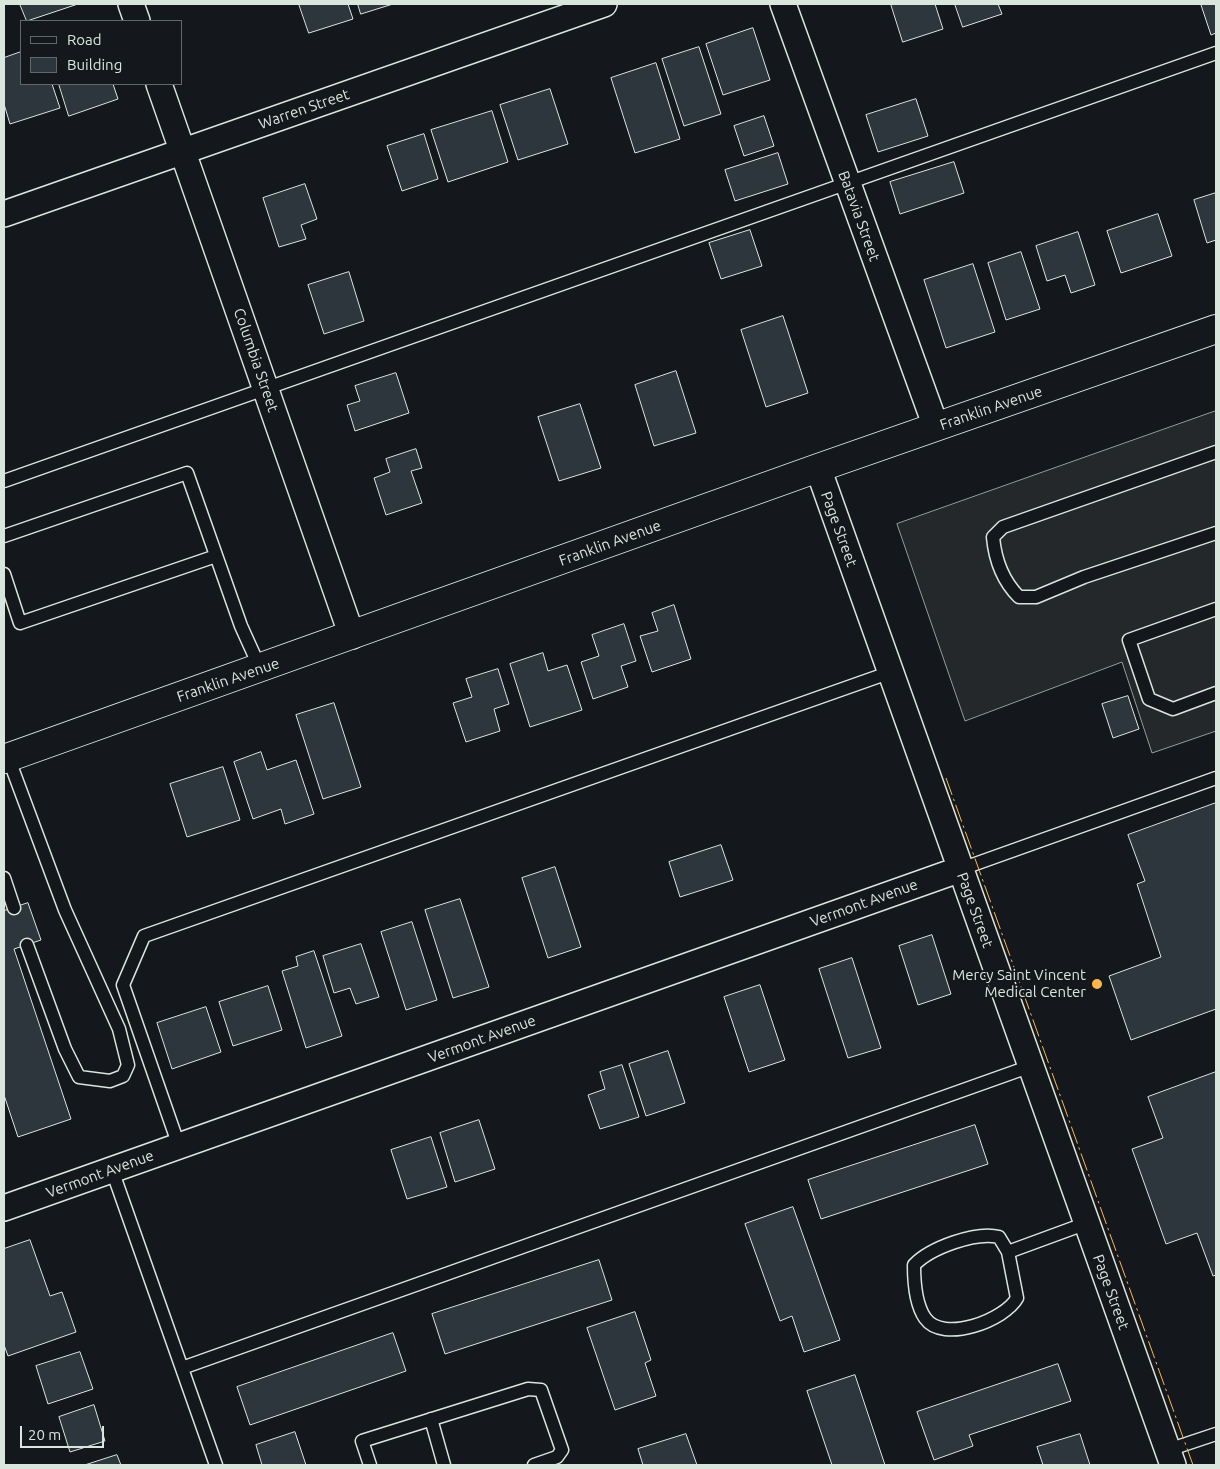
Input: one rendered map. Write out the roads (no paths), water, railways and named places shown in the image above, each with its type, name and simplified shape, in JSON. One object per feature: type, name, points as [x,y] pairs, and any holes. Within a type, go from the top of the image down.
[{"type":"street","points":[[131,4],[137,20]]},
{"type":"street","name":"Warren Street","points":[[4,214],[604,4]]},
{"type":"street","name":"Batavia Street","points":[[783,4],[936,427]]},
{"type":"street","name":"Columbia Street","points":[[159,85],[352,636]]},
{"type":"street","name":"Franklin Avenue","points":[[6,758],[818,468],[1216,329]]},
{"type":"street","name":"Page Street","points":[[818,468],[1171,1458]]},
{"type":"street","name":"Vermont Avenue","points":[[4,1208],[961,869]]},
{"type":"lane","points":[[4,481],[1216,53]]},
{"type":"lane","points":[[1216,452],[1003,527],[993,537],[994,551],[1008,586],[1019,597],[1036,597],[1084,576],[1216,533]]},
{"type":"lane","points":[[4,536],[187,473],[240,626],[260,668]]},
{"type":"lane","points":[[4,574],[20,623],[216,556]]},
{"type":"lane","points":[[1216,609],[1129,640],[1149,699],[1173,709],[1216,693]]},
{"type":"lane","points":[[179,1146],[123,985],[144,936],[891,672]]},
{"type":"lane","points":[[6,758],[65,910],[119,1029],[128,1065],[123,1076],[110,1082],[79,1076],[65,1049],[27,945]]},
{"type":"lane","points":[[961,869],[1216,778]]},
{"type":"lane","points":[[4,878],[14,908]]},
{"type":"lane","points":[[182,1368],[1031,1066]]},
{"type":"lane","points":[[112,1170],[216,1465]]},
{"type":"lane","points":[[1008,1252],[1087,1223]]},
{"type":"lane","points":[[988,1234],[999,1237],[1008,1252],[1017,1298],[1012,1307],[998,1316],[967,1328],[944,1331],[925,1319],[914,1287],[914,1265],[923,1255],[955,1242],[988,1234]]},
{"type":"lane","points":[[370,1465],[362,1440],[528,1389],[541,1390],[562,1450],[556,1457],[534,1465]]},
{"type":"lane","points":[[431,1419],[444,1465]]},
{"type":"lane","points":[[1171,1458],[1216,1434]]},
{"type":"place","name":"Mercy Saint Vincent Medical Center","points":[[1097,984]]}]
